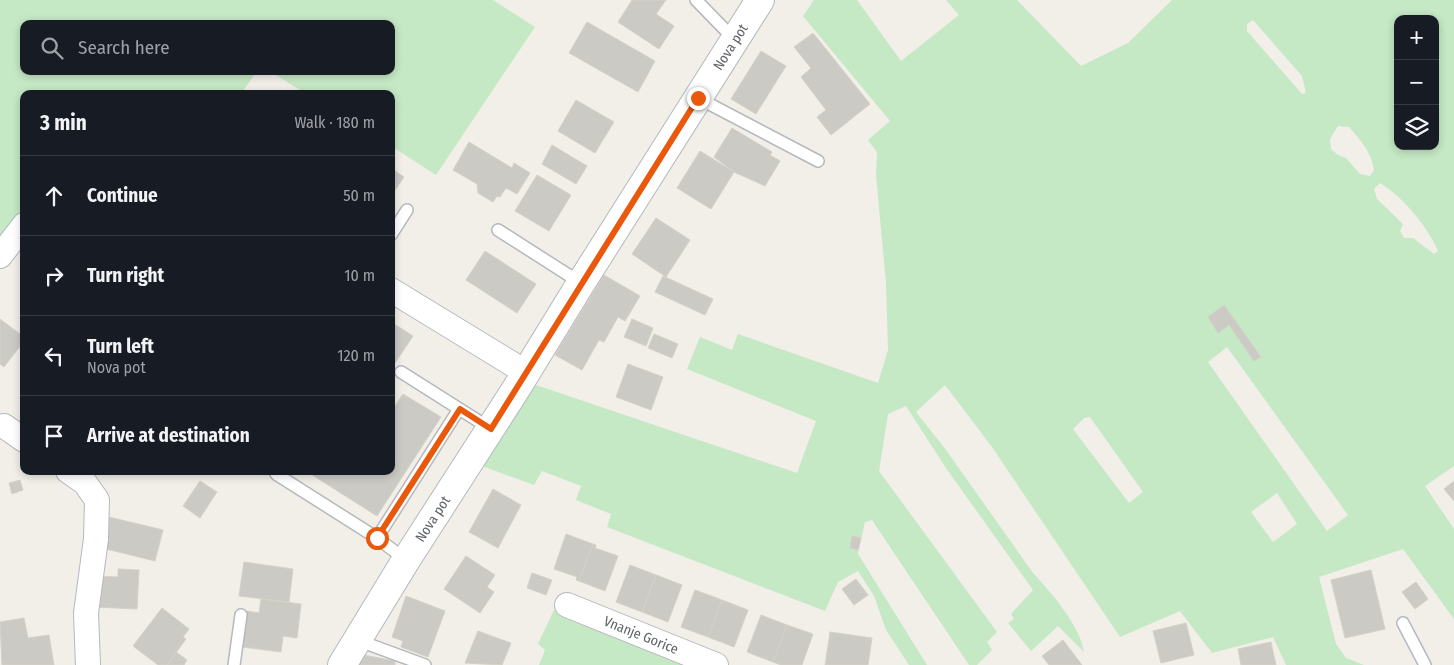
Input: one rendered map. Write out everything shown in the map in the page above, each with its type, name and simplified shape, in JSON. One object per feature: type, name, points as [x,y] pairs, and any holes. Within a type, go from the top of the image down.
[{"type":"street","name":"Nova pot","points":[[342,665],[406,560],[527,373],[581,283],[760,0]]},
{"type":"street","points":[[0,256],[20,229]]},
{"type":"street","points":[[395,292],[527,373]]},
{"type":"street","points":[[4,426],[20,437]]},
{"type":"street","points":[[73,475],[84,483],[97,500],[96,539],[86,613],[88,665]]},
{"type":"street","name":"Vnanje Gorice","points":[[567,605],[716,665]]},
{"type":"lane","points":[[696,0],[735,40]]},
{"type":"lane","points":[[698,98],[818,161]]},
{"type":"lane","points":[[395,229],[407,210]]},
{"type":"lane","points":[[498,230],[581,283]]},
{"type":"lane","points":[[401,372],[491,429]]},
{"type":"lane","points":[[377,538],[460,409]]},
{"type":"lane","points":[[278,475],[377,538],[406,560]]},
{"type":"lane","points":[[234,665],[241,615]]},
{"type":"lane","points":[[1403,623],[1424,665]]},
{"type":"lane","points":[[357,640],[425,665]]},
{"type":"green space","points":[[0,0],[493,0],[535,27],[436,175],[395,149],[395,90],[300,90],[276,75],[395,75],[395,20],[20,20],[20,75],[254,75],[244,90],[20,90],[20,216],[0,241]]},
{"type":"green space","points":[[814,0],[857,0],[901,61],[959,15],[946,0],[1017,0],[1081,66],[1128,43],[1172,0],[1454,0],[1454,466],[1425,486],[1454,529],[1454,619],[1403,549],[1319,577],[1336,644],[1346,658],[1364,665],[1286,665],[1273,637],[1212,653],[1180,611],[1120,637],[992,447],[945,385],[916,412],[946,450],[1033,573],[1064,610],[1082,642],[1084,652],[1058,626],[1031,651],[1008,623],[1014,619],[1011,614],[1033,590],[946,468],[906,406],[888,414],[879,471],[997,632],[987,642],[992,650],[977,665],[969,665],[872,520],[865,522],[858,554],[927,665],[909,665],[886,630],[874,596],[858,571],[838,582],[825,611],[607,527],[611,514],[576,500],[581,486],[542,471],[534,485],[482,466],[533,384],[797,473],[816,421],[687,369],[700,337],[732,350],[738,334],[878,383],[888,350],[886,283],[876,175],[877,152],[868,140],[890,121],[803,16]],"holes":[[[1253,20],[1302,76],[1306,93],[1302,94],[1247,31],[1247,24]],[[1338,126],[1349,127],[1368,152],[1373,163],[1374,170],[1370,176],[1360,174],[1346,158],[1338,155],[1331,149],[1330,139]],[[1380,183],[1397,196],[1421,222],[1438,251],[1434,254],[1413,238],[1404,238],[1400,231],[1403,224],[1377,199],[1374,189]],[[1227,347],[1348,515],[1327,531],[1208,362]],[[1090,417],[1143,492],[1129,503],[1073,429],[1084,418]],[[1277,493],[1297,524],[1273,542],[1251,512]]]},
{"type":"green space","points":[[554,610],[691,665],[539,665],[545,650],[538,644]]},
{"type":"building","points":[[632,0],[666,0],[656,14],[674,26],[659,49],[618,22]]},
{"type":"building","points":[[587,22],[655,61],[638,92],[569,53]]},
{"type":"building","points":[[813,33],[870,104],[831,135],[817,117],[826,110],[801,77],[811,68],[794,47]]},
{"type":"building","points":[[761,51],[786,66],[756,114],[731,99]]},
{"type":"building","points":[[576,100],[614,122],[595,153],[558,131]]},
{"type":"building","points":[[732,128],[772,152],[770,155],[780,161],[765,186],[734,172],[714,157]]},
{"type":"building","points":[[469,142],[512,168],[514,163],[530,173],[517,194],[506,188],[500,197],[497,196],[493,202],[478,193],[477,184],[453,170]]},
{"type":"building","points":[[552,145],[587,166],[576,184],[542,164]]},
{"type":"building","points":[[700,151],[734,172],[711,209],[677,188]]},
{"type":"building","points":[[395,171],[404,177],[395,190]]},
{"type":"building","points":[[537,175],[571,195],[549,231],[515,211]]},
{"type":"building","points":[[656,218],[690,240],[666,277],[632,254]]},
{"type":"building","points":[[485,251],[536,284],[517,313],[466,280]]},
{"type":"building","points":[[604,275],[640,296],[625,321],[618,317],[604,342],[599,340],[582,370],[555,355]]},
{"type":"building","points":[[663,276],[713,299],[705,315],[655,292]]},
{"type":"building","points":[[1224,305],[1261,357],[1254,361],[1229,325],[1218,333],[1208,317]]},
{"type":"building","points":[[0,319],[20,334],[20,346],[4,367],[0,364]]},
{"type":"building","points":[[632,319],[653,328],[646,346],[624,337]]},
{"type":"building","points":[[395,325],[413,336],[395,363]]},
{"type":"building","points":[[654,334],[678,344],[672,358],[648,348]]},
{"type":"building","points":[[628,364],[663,377],[651,410],[616,397]]},
{"type":"building","points":[[403,394],[441,417],[377,516],[312,475],[395,475],[395,406]]},
{"type":"building","points":[[20,480],[23,490],[12,494],[9,483]]},
{"type":"building","points":[[200,481],[217,492],[200,518],[183,506]]},
{"type":"building","points":[[1454,481],[1454,501],[1444,489]]},
{"type":"building","points":[[493,489],[521,505],[498,548],[469,532]]},
{"type":"building","points":[[109,517],[163,530],[155,561],[102,548]]},
{"type":"building","points":[[566,534],[593,544],[579,581],[576,580],[577,577],[554,569]]},
{"type":"building","points":[[852,536],[861,538],[858,550],[850,548]]},
{"type":"building","points":[[593,544],[596,545],[595,548],[618,556],[605,591],[579,581]]},
{"type":"building","points":[[466,556],[495,575],[487,587],[494,592],[480,613],[444,589]]},
{"type":"building","points":[[244,562],[293,569],[289,602],[239,596]]},
{"type":"building","points":[[630,565],[656,575],[642,612],[616,602]]},
{"type":"building","points":[[118,569],[139,570],[137,609],[94,607],[95,576],[118,577]]},
{"type":"building","points":[[1371,570],[1385,629],[1345,638],[1331,580]]},
{"type":"building","points":[[532,573],[552,580],[546,595],[527,588]]},
{"type":"building","points":[[656,575],[682,585],[668,622],[642,612]]},
{"type":"building","points":[[856,579],[868,595],[854,605],[842,589]]},
{"type":"building","points":[[1416,582],[1428,599],[1415,609],[1402,592]]},
{"type":"building","points":[[695,590],[722,600],[708,637],[681,627]]},
{"type":"building","points":[[406,596],[445,611],[428,657],[401,647],[403,641],[392,637]]},
{"type":"building","points":[[261,599],[301,604],[297,638],[283,636],[281,652],[242,647],[247,611],[259,613]]},
{"type":"building","points":[[722,600],[748,610],[734,647],[708,637]]},
{"type":"building","points":[[162,608],[189,629],[183,637],[186,639],[167,665],[158,665],[133,646]]},
{"type":"building","points":[[761,615],[787,625],[773,662],[747,652]]},
{"type":"building","points":[[24,618],[28,638],[49,635],[54,665],[2,665],[0,622]]},
{"type":"building","points":[[1186,623],[1194,655],[1161,663],[1153,631]]},
{"type":"building","points":[[787,625],[813,634],[802,665],[781,665],[773,662]]},
{"type":"building","points":[[478,631],[511,643],[502,665],[465,663]]},
{"type":"building","points":[[830,632],[872,638],[868,665],[825,665]]},
{"type":"building","points":[[1063,640],[1082,665],[1049,665],[1042,656]]},
{"type":"building","points":[[1271,642],[1276,665],[1241,665],[1238,649]]},
{"type":"building","points":[[176,652],[187,660],[184,665],[167,665]]},
{"type":"building","points":[[358,654],[395,661],[395,665],[356,665]]},
{"type":"route","points":[[377,538],[460,409],[491,429],[698,98]]}]
